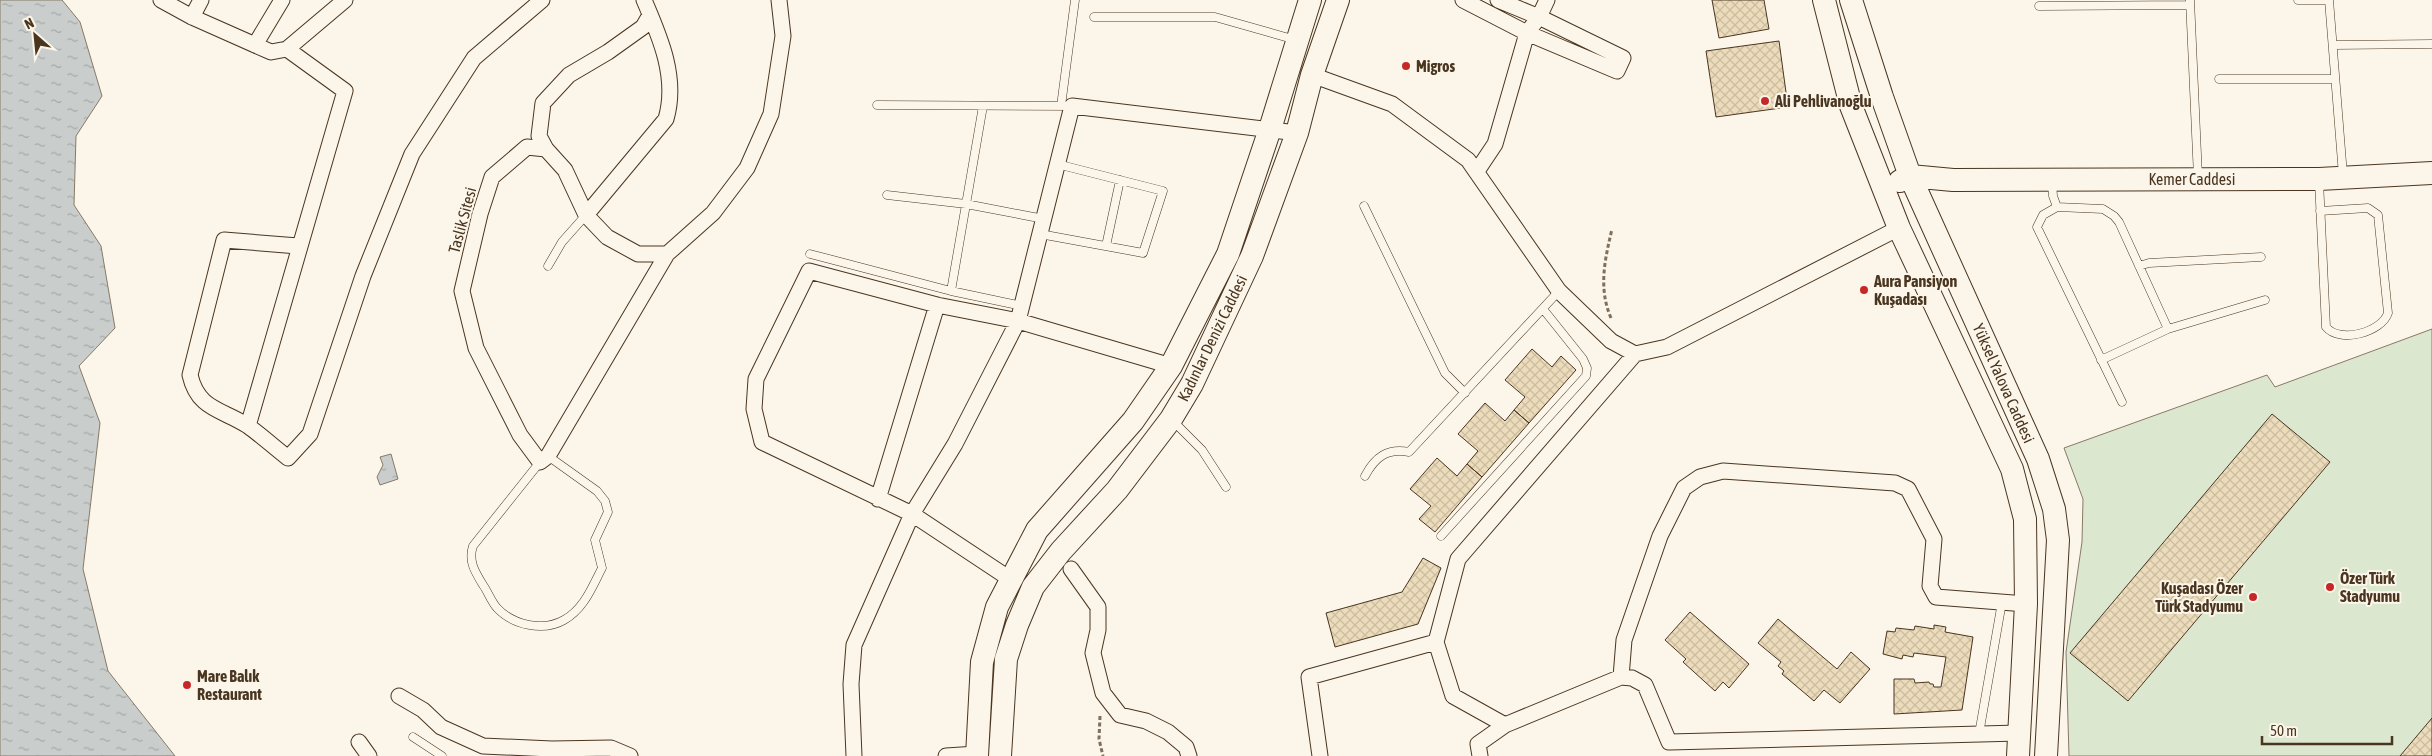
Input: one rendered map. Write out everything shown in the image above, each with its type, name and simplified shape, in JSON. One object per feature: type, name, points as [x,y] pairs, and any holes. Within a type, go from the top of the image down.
[{"type":"main road","name":"Kadınlar Denizi Caddesi","points":[[977,755],[982,662],[997,606],[1037,530],[1133,421],[1171,366],[1228,254],[1270,129],[1310,0]]},
{"type":"main road","name":"Kadınlar Denizi Caddesi","points":[[1000,754],[1006,659],[1017,625],[1033,587],[1061,551],[1117,490],[1170,419],[1192,384],[1252,256],[1297,133],[1312,75],[1338,0]]},
{"type":"main road","name":"Yüksel Yalova Caddesi","points":[[1824,0],[1851,106],[1899,228],[2012,470],[2025,519],[2026,604],[2018,756]]},
{"type":"main road","name":"Yüksel Yalova Caddesi","points":[[1851,0],[1910,176],[2038,459],[2054,510],[2058,540],[2046,756]]},
{"type":"main road","name":"Kemer Caddesi","points":[[1910,176],[1953,180],[2198,179],[2319,178],[2432,173]]},
{"type":"main road","points":[[1884,188],[1910,176]]},
{"type":"main road","points":[[1899,228],[1926,213],[1953,180]]},
{"type":"main road","points":[[977,755],[1000,754]]},
{"type":"street","points":[[161,0],[192,17],[271,52],[287,49],[345,0]]},
{"type":"street","points":[[192,17],[201,0]]},
{"type":"street","points":[[255,45],[282,0]]},
{"type":"street","points":[[298,246],[224,240],[190,375],[193,389],[205,404],[248,426],[288,458],[310,434],[363,276],[412,154],[474,58],[542,0]]},
{"type":"street","points":[[586,215],[666,119],[671,101],[666,53],[644,0]]},
{"type":"street","points":[[544,459],[667,254],[714,213],[747,168],[771,114],[783,36],[779,0]]},
{"type":"street","points":[[1463,0],[1527,32],[1618,71],[1623,58],[1539,17],[1498,0]]},
{"type":"street","points":[[1477,171],[1495,144],[1527,32],[1539,17],[1547,0]]},
{"type":"street","points":[[650,15],[643,27],[608,52],[569,74],[543,103],[539,136],[546,149],[565,170],[586,215],[607,237],[638,254],[667,254]]},
{"type":"street","points":[[248,426],[298,246],[345,91],[287,49]]},
{"type":"street","points":[[1312,75],[1392,104],[1468,160],[1560,291],[1611,341],[1635,354]]},
{"type":"street","points":[[854,756],[851,684],[854,645],[912,514],[954,444],[1020,314],[1057,164],[1066,106],[1297,133]]},
{"type":"street","name":"Taslik Sitesi","points":[[544,459],[520,435],[476,348],[462,292],[480,214],[492,178],[527,147],[546,149]]},
{"type":"street","points":[[1505,724],[1453,696],[1436,642],[1458,559],[1635,354],[1667,347],[1899,228]]},
{"type":"street","points":[[1010,579],[912,514],[762,442],[754,409],[756,379],[809,271],[937,305],[1020,314],[1171,366]]},
{"type":"street","points":[[878,498],[937,305]]},
{"type":"street","points":[[1621,677],[1624,640],[1660,536],[1684,488],[1711,473],[1723,471],[1895,483],[1908,489],[1934,539],[1930,586],[1932,594],[1940,599],[2026,604]]},
{"type":"street","points":[[1071,569],[1098,607],[1098,630],[1093,653],[1103,693],[1120,715],[1146,720],[1168,732],[1186,747],[1189,756]]},
{"type":"street","points":[[1320,756],[1309,677],[1436,642]]},
{"type":"street","points":[[1480,756],[1478,744],[1505,724],[1621,677],[1632,678],[1645,684],[1671,749],[1979,734],[2019,734]]},
{"type":"street","points":[[399,696],[423,710],[441,727],[483,746],[552,749],[611,748],[630,756]]},
{"type":"street","points":[[359,742],[369,756]]},
{"type":"street","points":[[946,756],[977,755]]},
{"type":"lane","points":[[877,105],[1066,106],[1075,0]]},
{"type":"lane","points":[[2298,0],[2329,0],[2343,177]]},
{"type":"lane","points":[[2039,6],[2190,2],[2198,179]]},
{"type":"lane","points":[[1094,17],[1216,17],[1297,40]]},
{"type":"lane","points":[[2333,45],[2432,44]]},
{"type":"lane","points":[[2219,79],[2335,79]]},
{"type":"lane","points":[[951,291],[983,106]]},
{"type":"lane","points":[[888,195],[966,204],[1106,246],[1143,253],[1163,191],[1057,164]]},
{"type":"lane","points":[[2319,178],[2320,211],[2326,327],[2338,335],[2345,336],[2375,328],[2384,321],[2388,313],[2378,215],[2368,208],[2320,211]]},
{"type":"lane","points":[[2052,179],[2053,196],[2057,207]]},
{"type":"lane","points":[[1106,246],[1120,180]]},
{"type":"lane","points":[[1364,206],[1445,373],[1465,393]]},
{"type":"lane","points":[[2122,402],[2037,227],[2043,215],[2057,207],[2098,208],[2107,211],[2119,222],[2168,328]]},
{"type":"lane","points":[[548,266],[562,242],[586,215]]},
{"type":"lane","points":[[810,254],[951,291],[1020,314]]},
{"type":"lane","points":[[2140,266],[2149,262],[2261,257]]},
{"type":"lane","points":[[1365,476],[1372,463],[1382,455],[1395,451],[1409,452],[1560,291]]},
{"type":"lane","points":[[2101,360],[2168,328],[2265,300]]},
{"type":"lane","points":[[1441,536],[1586,376],[1587,368],[1583,359],[1543,308]]},
{"type":"lane","points":[[1170,419],[1202,450],[1226,487]]},
{"type":"lane","points":[[544,459],[597,491],[605,502],[608,512],[595,540],[602,568],[581,607],[564,620],[538,626],[515,621],[496,606],[473,567],[470,557],[473,546],[544,459]]},
{"type":"lane","points":[[1979,734],[2002,602]]},
{"type":"lane","points":[[413,737],[442,756]]},
{"type":"path","points":[[1611,341],[1617,330],[1607,309],[1602,278],[1612,228]]},
{"type":"path","points":[[1103,693],[1098,739],[1103,756]]},
{"type":"green space","name":"Kuşadası Özer Türk Stadyumu","points":[[2432,329],[2432,756],[2069,756],[2066,652],[2082,542],[2083,499],[2064,448],[2267,375],[2275,387]]},
{"type":"water","points":[[0,0],[62,0],[80,22],[102,96],[76,136],[74,205],[101,246],[115,328],[79,366],[100,423],[83,569],[108,671],[175,756],[0,756]]},
{"type":"water","points":[[391,454],[398,479],[380,485],[377,477],[383,465],[380,457]]},
{"type":"building","points":[[1712,0],[1764,0],[1769,29],[1719,38]]},
{"type":"building","points":[[1779,41],[1788,107],[1716,117],[1706,51]]},
{"type":"building","points":[[1532,349],[1552,367],[1561,356],[1576,370],[1529,423],[1514,410],[1525,397],[1505,380]]},
{"type":"building","points":[[1485,403],[1505,421],[1514,410],[1529,423],[1482,477],[1467,464],[1478,451],[1458,434]]},
{"type":"building","points":[[2272,414],[2330,462],[2128,701],[2070,653]]},
{"type":"building","points":[[1437,458],[1457,476],[1467,464],[1482,477],[1435,532],[1419,519],[1431,506],[1410,489]]},
{"type":"building","points":[[1423,558],[1441,568],[1418,624],[1335,647],[1326,613],[1402,592]]},
{"type":"building","points":[[1690,612],[1749,664],[1729,688],[1723,682],[1715,691],[1683,662],[1686,659],[1665,640]]},
{"type":"building","points":[[1778,619],[1837,669],[1851,652],[1870,669],[1840,703],[1824,690],[1814,701],[1782,674],[1784,671],[1778,666],[1781,662],[1758,643]]},
{"type":"building","points":[[1934,625],[1946,627],[1945,632],[1973,637],[1962,710],[1894,714],[1894,679],[1914,679],[1915,683],[1929,682],[1934,687],[1941,687],[1946,657],[1914,653],[1913,657],[1903,655],[1902,659],[1883,654],[1887,631],[1895,632],[1896,628],[1914,630],[1915,626],[1934,629]]},
{"type":"building","points":[[2432,718],[2432,756],[2400,756]]},
{"type":"place","name":"Migros","points":[[1406,66]]},
{"type":"place","name":"Ali Pehlivanoğlu","points":[[1765,101]]},
{"type":"place","name":"Aura Pansiyon Kuşadası","points":[[1864,290]]},
{"type":"place","name":"Özer Türk Stadyumu","points":[[2330,587]]},
{"type":"place","name":"Kuşadası Özer Türk Stadyumu","points":[[2253,597]]},
{"type":"place","name":"Mare Balık Restaurant","points":[[187,685]]}]
